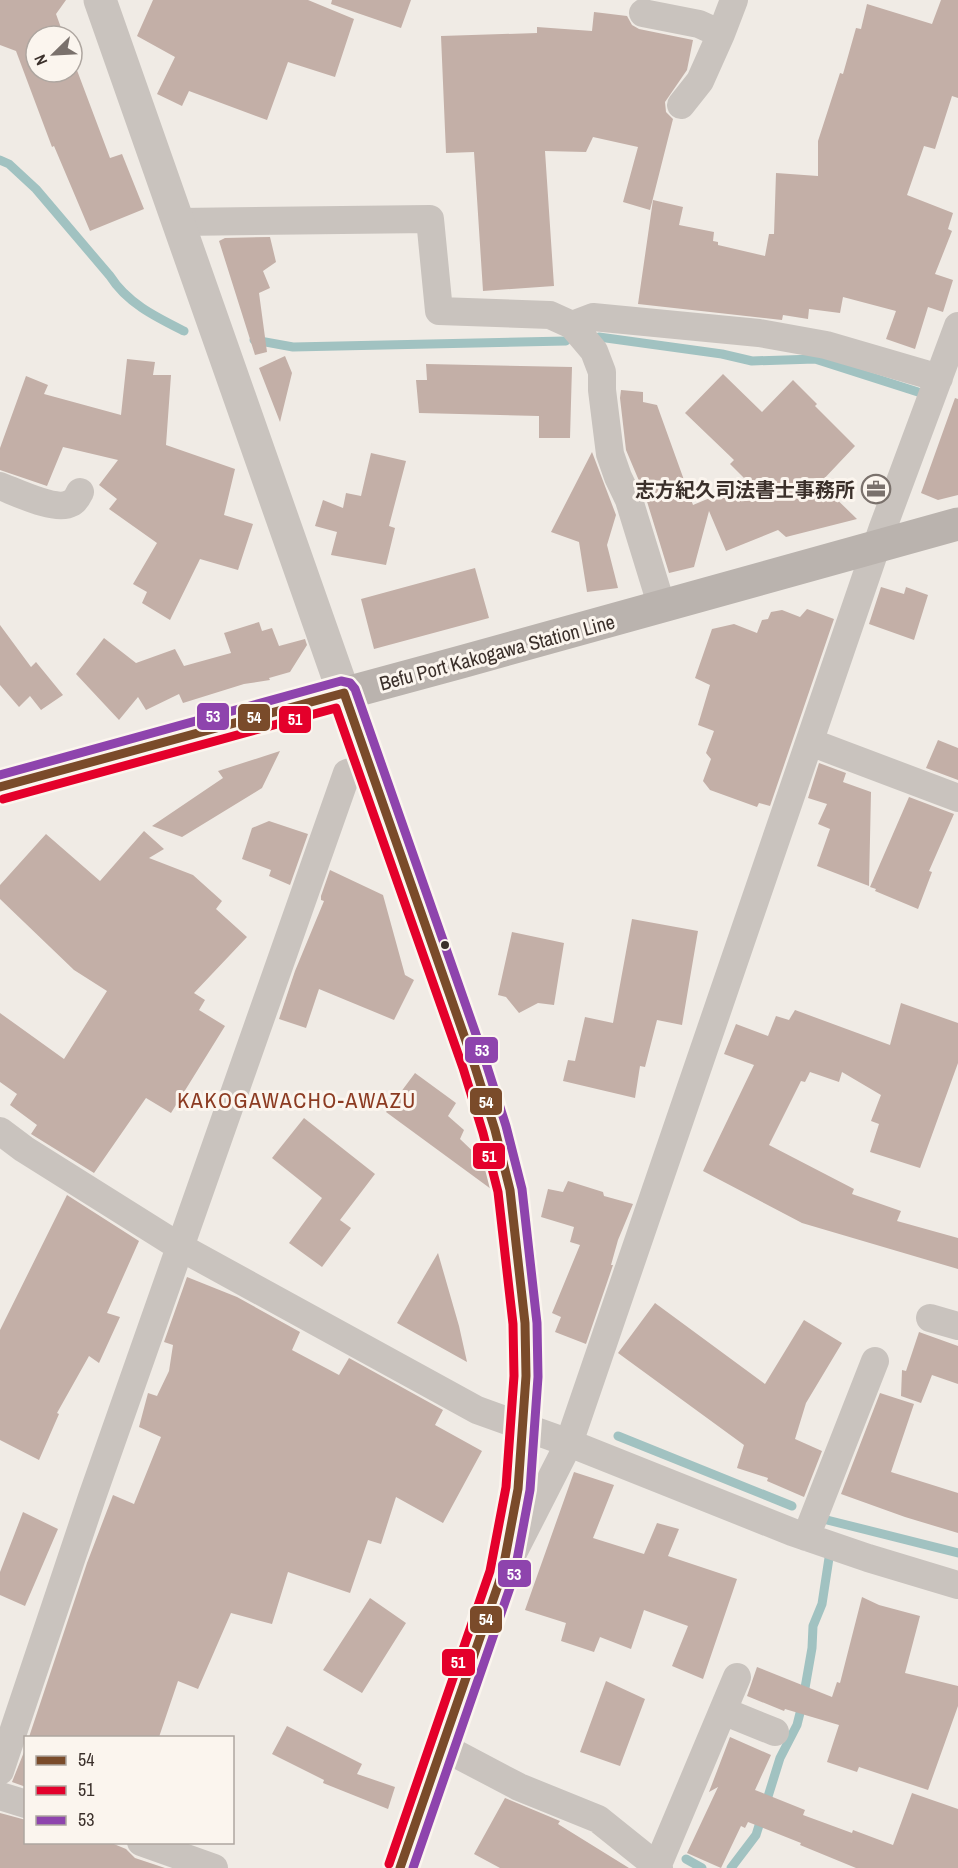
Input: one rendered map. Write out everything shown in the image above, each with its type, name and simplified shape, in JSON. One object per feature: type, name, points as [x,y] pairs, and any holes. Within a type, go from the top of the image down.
[{"type":"main road","name":"Befu Port Kakogawa Station Line","points":[[0,787],[958,524]]},
{"type":"street","points":[[100,0],[474,1064],[510,1190],[525,1323],[526,1376],[518,1489],[502,1574],[400,1868]]},
{"type":"street","points":[[681,105],[700,81],[722,34],[734,0]]},
{"type":"street","points":[[643,13],[699,24],[722,34]]},
{"type":"street","points":[[179,222],[430,219],[439,311],[550,315],[572,326],[594,351],[602,372],[610,454],[629,500],[662,607]]},
{"type":"street","points":[[572,326],[593,317],[759,333],[826,345],[939,378]]},
{"type":"street","points":[[502,1574],[569,1443],[877,546],[958,326]]},
{"type":"street","points":[[0,486],[46,503],[63,506],[74,501],[80,492]]},
{"type":"street","points":[[810,742],[958,798]]},
{"type":"street","points":[[0,1772],[92,1497],[347,773],[369,766]]},
{"type":"street","points":[[0,1131],[24,1149],[180,1247],[477,1410],[569,1443],[806,1537],[958,1585]]},
{"type":"street","points":[[930,1318],[958,1326]]},
{"type":"street","points":[[806,1537],[875,1361]]},
{"type":"street","points":[[443,1747],[519,1787],[598,1819],[658,1868],[737,1677]]},
{"type":"street","points":[[723,1711],[775,1732]]},
{"type":"street","points":[[0,1796],[24,1803]]},
{"type":"street","points":[[147,1844],[214,1868]]},
{"type":"building","points":[[0,0],[66,0],[56,14],[60,24],[24,24],[24,72],[16,51],[0,45]]},
{"type":"building","points":[[153,0],[308,0],[354,19],[335,77],[288,62],[267,120],[189,91],[182,106],[157,94],[175,57],[137,36]]},
{"type":"building","points":[[332,0],[411,0],[401,28],[331,4]]},
{"type":"building","points":[[941,0],[958,0],[958,98],[952,96],[935,149],[924,146],[907,195],[953,213],[948,229],[952,231],[935,274],[953,280],[943,312],[928,307],[915,349],[886,339],[896,311],[843,297],[840,313],[809,309],[808,319],[783,315],[782,320],[638,304],[653,200],[683,207],[679,225],[714,232],[713,241],[718,242],[718,245],[765,256],[769,234],[774,234],[776,173],[818,176],[818,141],[840,73],[843,74],[856,28],[861,29],[867,4],[932,24]]},
{"type":"building","points":[[594,12],[627,16],[632,25],[639,29],[693,40],[687,70],[665,102],[666,112],[673,119],[650,210],[623,202],[638,147],[593,137],[586,152],[545,151],[554,286],[483,291],[474,152],[446,153],[441,36],[537,33],[537,27],[592,31]]},
{"type":"building","points":[[28,84],[82,84],[110,158],[122,154],[144,209],[90,231],[54,146],[52,147]]},
{"type":"building","points":[[270,237],[276,262],[263,271],[270,288],[259,293],[267,352],[255,355],[219,241],[225,238]]},
{"type":"building","points":[[285,356],[292,373],[280,422],[259,368]]},
{"type":"building","points":[[127,359],[155,362],[153,375],[171,375],[166,445],[235,469],[224,515],[253,524],[238,570],[200,559],[170,620],[142,603],[147,592],[133,584],[157,543],[109,509],[117,499],[99,485],[118,460],[63,447],[47,486],[0,470],[0,448],[26,376],[48,385],[44,394],[121,415]]},
{"type":"building","points":[[426,364],[572,367],[570,438],[539,438],[539,416],[419,413],[416,380],[427,380]]},
{"type":"building","points":[[723,374],[762,412],[793,380],[817,404],[815,406],[855,446],[820,483],[857,519],[786,537],[778,530],[726,551],[709,511],[694,567],[669,573],[645,495],[626,450],[621,390],[643,392],[643,402],[657,405],[693,505],[748,482],[730,464],[734,460],[685,413]]},
{"type":"building","points":[[955,398],[958,399],[958,495],[938,500],[921,493]]},
{"type":"building","points":[[592,452],[616,515],[607,545],[618,588],[587,592],[579,542],[551,532]]},
{"type":"building","points":[[371,453],[406,461],[389,526],[395,528],[386,565],[331,555],[337,532],[315,526],[323,500],[343,508],[346,493],[361,496]]},
{"type":"building","points":[[475,568],[489,618],[374,649],[361,599]]},
{"type":"building","points":[[881,587],[904,594],[906,587],[928,595],[914,640],[869,624]]},
{"type":"building","points":[[807,609],[834,619],[770,806],[759,803],[757,807],[710,790],[703,781],[711,759],[706,753],[714,731],[698,725],[710,685],[695,678],[712,629],[734,624],[757,633],[762,620],[768,619],[771,612],[782,610],[800,617]]},
{"type":"building","points":[[259,622],[262,631],[272,628],[279,646],[305,639],[307,645],[290,672],[269,678],[270,680],[244,684],[183,703],[179,694],[146,710],[138,697],[119,720],[76,674],[104,638],[136,663],[175,649],[184,666],[231,653],[224,633]]},
{"type":"building","points":[[0,625],[31,667],[36,662],[63,695],[41,710],[30,696],[19,707],[0,685]]},
{"type":"building","points":[[938,740],[958,748],[958,780],[926,768]]},
{"type":"building","points":[[280,751],[262,788],[182,837],[152,826],[223,778],[218,771]]},
{"type":"building","points":[[819,763],[846,773],[843,782],[871,792],[869,886],[817,866],[830,829],[818,824],[827,804],[808,798]]},
{"type":"building","points":[[909,797],[954,814],[929,871],[932,872],[918,909],[870,887]]},
{"type":"building","points":[[269,821],[308,834],[290,885],[269,876],[271,870],[242,859],[252,828]]},
{"type":"building","points":[[144,831],[164,849],[149,858],[193,875],[222,901],[216,909],[247,937],[194,993],[205,1000],[199,1010],[225,1026],[171,1113],[146,1098],[94,1173],[31,1134],[37,1125],[10,1105],[17,1094],[0,1082],[0,1013],[64,1059],[107,991],[74,970],[0,899],[0,885],[46,834],[100,881]]},
{"type":"building","points":[[330,870],[383,895],[405,975],[414,980],[394,1020],[319,989],[306,1028],[279,1019],[295,971],[324,901],[321,900],[321,896]]},
{"type":"building","points":[[632,919],[698,931],[682,1025],[657,1020],[645,1067],[640,1066],[635,1098],[563,1081],[568,1060],[575,1061],[585,1017],[613,1023]]},
{"type":"building","points":[[512,932],[564,943],[554,1005],[538,1003],[519,1013],[506,997],[498,995]]},
{"type":"building","points":[[901,1003],[958,1023],[958,1063],[920,1168],[870,1152],[879,1124],[871,1121],[881,1095],[842,1072],[839,1082],[810,1072],[805,1082],[801,1081],[769,1145],[854,1189],[852,1194],[901,1211],[897,1221],[958,1238],[958,1269],[802,1223],[703,1171],[754,1065],[724,1054],[736,1024],[768,1036],[776,1016],[789,1020],[795,1010],[890,1045]]},
{"type":"building","points":[[415,1073],[456,1103],[448,1116],[464,1130],[460,1139],[484,1162],[491,1189],[386,1112]]},
{"type":"building","points":[[304,1118],[375,1174],[340,1220],[351,1228],[322,1267],[289,1243],[322,1198],[272,1158]]},
{"type":"building","points":[[568,1181],[603,1192],[604,1196],[633,1204],[618,1240],[611,1265],[613,1265],[586,1344],[555,1332],[561,1317],[552,1313],[580,1245],[570,1242],[574,1227],[541,1217],[548,1189],[563,1192]]},
{"type":"building","points":[[67,1195],[139,1241],[107,1313],[120,1317],[99,1363],[89,1356],[57,1413],[59,1414],[39,1460],[0,1440],[0,1330]]},
{"type":"building","points":[[438,1253],[459,1326],[467,1362],[397,1323]]},
{"type":"building","points":[[187,1277],[237,1297],[300,1332],[292,1350],[339,1375],[349,1358],[443,1410],[435,1425],[482,1451],[443,1523],[396,1497],[381,1544],[368,1540],[350,1593],[288,1572],[272,1624],[231,1613],[198,1689],[178,1681],[159,1736],[29,1736],[87,1563],[113,1495],[134,1504],[161,1437],[139,1427],[148,1393],[157,1396],[169,1371],[173,1345],[164,1342]]},
{"type":"building","points":[[655,1303],[765,1384],[804,1320],[842,1343],[806,1403],[795,1439],[822,1451],[804,1497],[767,1481],[768,1478],[737,1468],[744,1445],[618,1353]]},
{"type":"building","points":[[919,1332],[958,1346],[958,1384],[932,1375],[921,1403],[901,1396],[902,1370],[906,1371]]},
{"type":"building","points":[[880,1393],[914,1404],[891,1472],[958,1493],[958,1533],[841,1494]]},
{"type":"building","points":[[574,1472],[614,1485],[593,1538],[644,1554],[657,1523],[679,1529],[668,1556],[737,1579],[703,1679],[672,1666],[688,1626],[644,1610],[631,1649],[600,1637],[594,1652],[561,1641],[566,1623],[525,1610]]},
{"type":"building","points":[[23,1512],[58,1529],[25,1606],[0,1595],[0,1572]]},
{"type":"building","points":[[862,1597],[879,1605],[920,1616],[905,1673],[958,1686],[958,1706],[928,1790],[859,1767],[857,1772],[827,1762],[839,1725],[785,1709],[784,1711],[747,1696],[757,1667],[832,1697],[837,1682],[840,1683]]},
{"type":"building","points":[[370,1598],[406,1623],[362,1693],[323,1670]]},
{"type":"building","points":[[606,1681],[645,1699],[620,1766],[580,1752]]},
{"type":"building","points":[[287,1726],[362,1764],[357,1774],[395,1787],[388,1809],[323,1783],[324,1780],[272,1754]]},
{"type":"building","points":[[730,1737],[771,1755],[755,1790],[805,1810],[803,1815],[852,1833],[853,1830],[893,1845],[912,1793],[958,1809],[958,1868],[856,1868],[748,1822],[745,1828],[741,1826],[721,1868],[687,1853],[718,1787],[709,1792]]},
{"type":"building","points":[[24,1752],[24,1786],[12,1782]]},
{"type":"building","points":[[505,1798],[560,1821],[558,1824],[629,1868],[500,1868],[474,1854]]},
{"type":"building","points":[[0,1813],[24,1819],[24,1844],[114,1844],[126,1849],[135,1858],[165,1868],[0,1868]]},
{"type":"waterway","points":[[0,160],[9,164],[36,189],[125,294],[153,315],[184,331]]},
{"type":"waterway","points":[[599,337],[722,354],[752,361],[815,359],[918,392]]},
{"type":"waterway","points":[[254,340],[293,347],[566,341]]},
{"type":"waterway","points":[[618,1436],[792,1506]]},
{"type":"waterway","points":[[827,1520],[958,1553]]},
{"type":"waterway","points":[[731,1868],[756,1835],[780,1758],[797,1725],[812,1648],[813,1626],[822,1604],[829,1558]]},
{"type":"waterway","points":[[686,1859],[702,1868]]},
{"type":"transit line","name":"53","points":[[0,775],[341,681],[350,683],[355,689],[506,1126],[522,1189],[537,1323],[538,1377],[530,1490],[514,1576],[413,1868]]},
{"type":"transit line","name":"54","points":[[0,787],[344,693],[495,1130],[510,1190],[525,1323],[526,1376],[518,1489],[502,1574],[400,1868]]},
{"type":"transit line","name":"51","points":[[3,799],[336,708],[463,1068],[483,1133],[498,1192],[513,1324],[514,1376],[506,1487],[490,1571],[389,1864]]},
{"type":"place","name":"志方紀久司法書士事務所","points":[[876,489]]},
{"type":"district","name":"KAKOGAWACHO-AWAZU","points":[[297,1100]]}]
